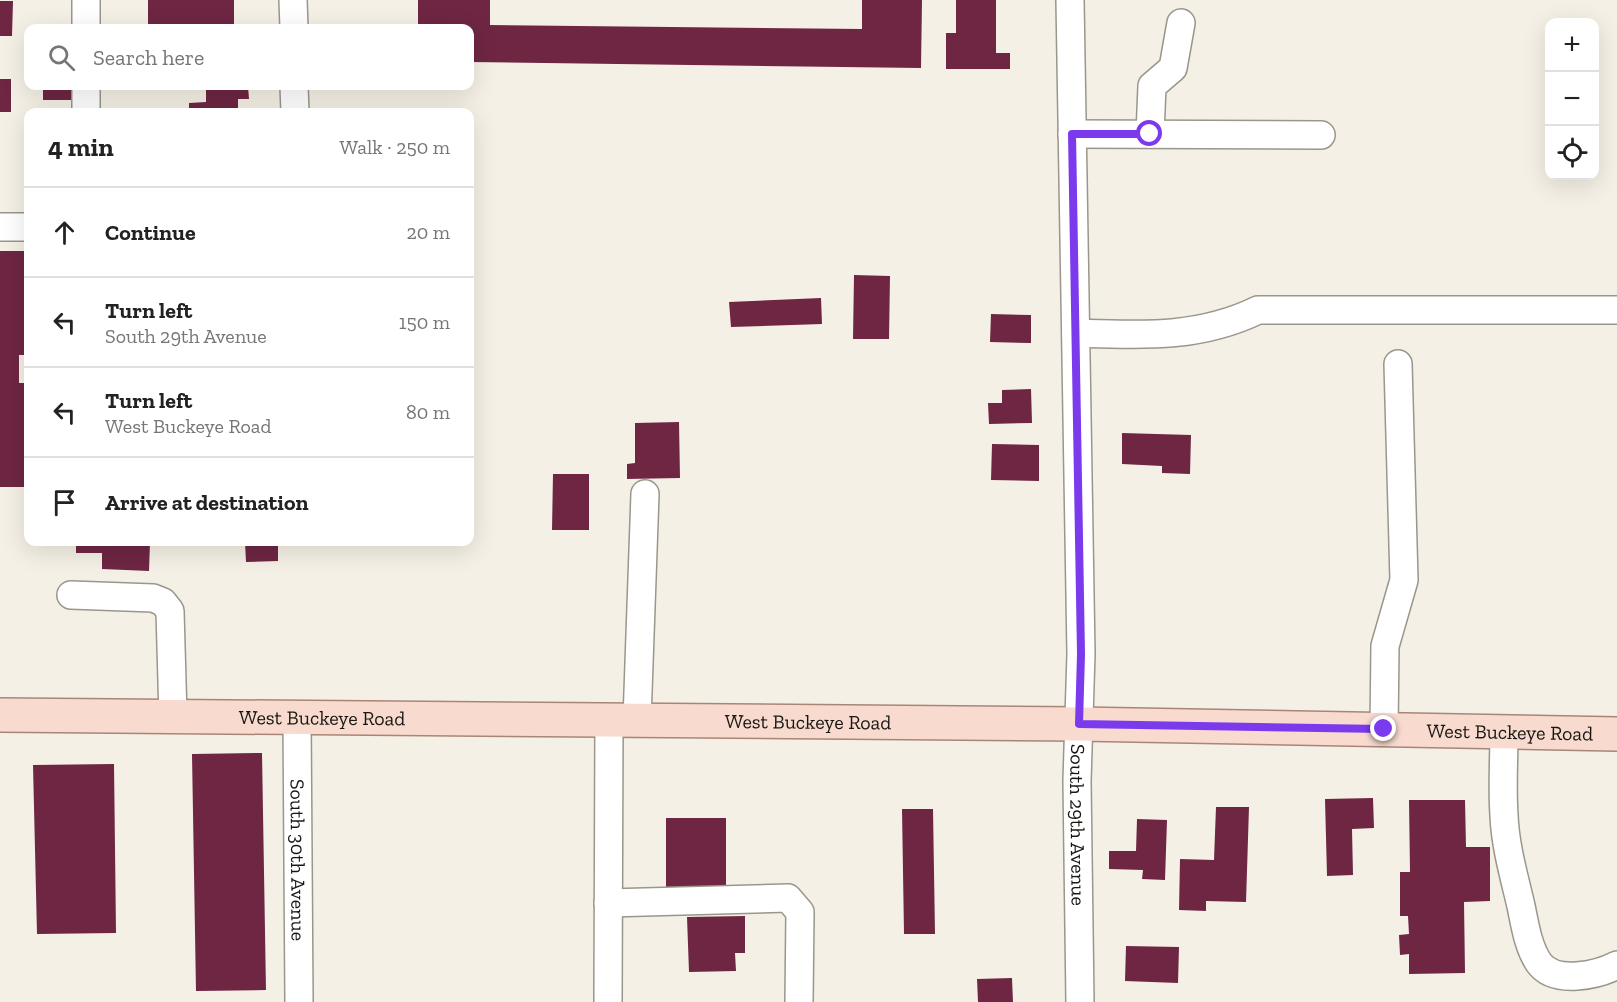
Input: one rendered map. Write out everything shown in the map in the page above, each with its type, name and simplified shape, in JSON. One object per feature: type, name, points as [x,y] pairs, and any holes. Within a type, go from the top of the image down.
[{"type":"main road","name":"West Buckeye Road","points":[[0,715],[1079,724],[1617,734]]},
{"type":"street","points":[[86,0],[86,24]]},
{"type":"street","points":[[293,0],[294,24]]},
{"type":"street","name":"South 29th Avenue","points":[[1070,0],[1081,654],[1080,1002]]},
{"type":"street","points":[[1150,134],[1152,86],[1173,68],[1181,23]]},
{"type":"street","points":[[86,90],[86,108]]},
{"type":"street","points":[[294,90],[295,108]]},
{"type":"street","points":[[1072,134],[1321,135]]},
{"type":"street","points":[[0,227],[24,227]]},
{"type":"street","points":[[1076,333],[1172,335],[1231,323],[1258,310],[1617,310]]},
{"type":"street","points":[[1384,729],[1385,646],[1404,580],[1398,364]]},
{"type":"street","points":[[608,1002],[608,903],[645,494]]},
{"type":"street","points":[[71,595],[153,598],[164,603],[170,611],[173,717]]},
{"type":"street","name":"South 30th Avenue","points":[[297,718],[299,1002]]},
{"type":"street","points":[[1504,732],[1504,816],[1511,862],[1528,938],[1540,964],[1553,973],[1576,975],[1601,973],[1617,965]]},
{"type":"street","points":[[608,903],[788,898],[800,912],[799,1002]]},
{"type":"building","points":[[148,0],[234,0],[234,24],[148,24]]},
{"type":"building","points":[[418,0],[490,0],[490,25],[862,29],[862,0],[922,0],[921,68],[474,62],[474,24],[418,24]]},
{"type":"building","points":[[956,0],[996,0],[996,53],[1010,53],[1010,69],[946,69],[946,33],[956,33]]},
{"type":"building","points":[[0,1],[13,1],[12,36],[0,36]]},
{"type":"building","points":[[0,79],[11,79],[11,112],[0,112]]},
{"type":"building","points":[[43,90],[75,90],[75,100],[43,100]]},
{"type":"building","points":[[206,90],[248,90],[249,99],[238,99],[238,108],[189,108],[189,103],[206,102]]},
{"type":"building","points":[[0,251],[24,251],[24,355],[19,355],[19,383],[24,383],[24,487],[0,487]]},
{"type":"building","points":[[854,275],[890,276],[889,339],[853,339]]},
{"type":"building","points":[[821,298],[822,324],[731,327],[729,302]]},
{"type":"building","points":[[991,314],[1031,315],[1031,343],[990,342]]},
{"type":"building","points":[[1031,389],[1032,423],[989,424],[988,403],[1002,403],[1002,390]]},
{"type":"building","points":[[679,422],[680,478],[627,479],[627,464],[635,463],[635,423]]},
{"type":"building","points":[[1122,433],[1191,435],[1190,474],[1162,473],[1162,466],[1122,464]]},
{"type":"building","points":[[992,444],[1039,445],[1039,481],[991,480]]},
{"type":"building","points":[[553,474],[589,474],[589,530],[552,530]]},
{"type":"building","points":[[76,546],[150,546],[149,571],[102,569],[102,553],[76,553]]},
{"type":"building","points":[[245,546],[278,546],[278,561],[246,562]]},
{"type":"building","points":[[262,753],[266,990],[196,991],[192,754]]},
{"type":"building","points":[[114,764],[116,933],[37,934],[33,765]]},
{"type":"building","points":[[1373,798],[1374,828],[1352,829],[1353,875],[1327,876],[1325,799]]},
{"type":"building","points":[[1409,800],[1465,800],[1466,847],[1490,847],[1490,901],[1464,902],[1465,973],[1409,974],[1409,954],[1400,955],[1399,935],[1409,934],[1408,916],[1400,916],[1400,872],[1410,872]]},
{"type":"building","points":[[1216,807],[1249,807],[1246,902],[1206,901],[1206,911],[1179,910],[1180,859],[1214,860]]},
{"type":"building","points":[[902,809],[933,809],[935,934],[904,934]]},
{"type":"building","points":[[666,818],[726,818],[726,888],[666,888]]},
{"type":"building","points":[[1137,819],[1167,820],[1165,880],[1142,879],[1143,870],[1109,869],[1109,851],[1136,851]]},
{"type":"building","points":[[745,916],[745,953],[735,953],[736,971],[689,972],[687,917]]},
{"type":"building","points":[[1126,946],[1179,947],[1178,983],[1125,981]]},
{"type":"building","points":[[1012,978],[1013,1002],[978,1002],[977,979]]},
{"type":"route","points":[[1150,134],[1072,134],[1081,654],[1079,724],[1384,729]]}]
